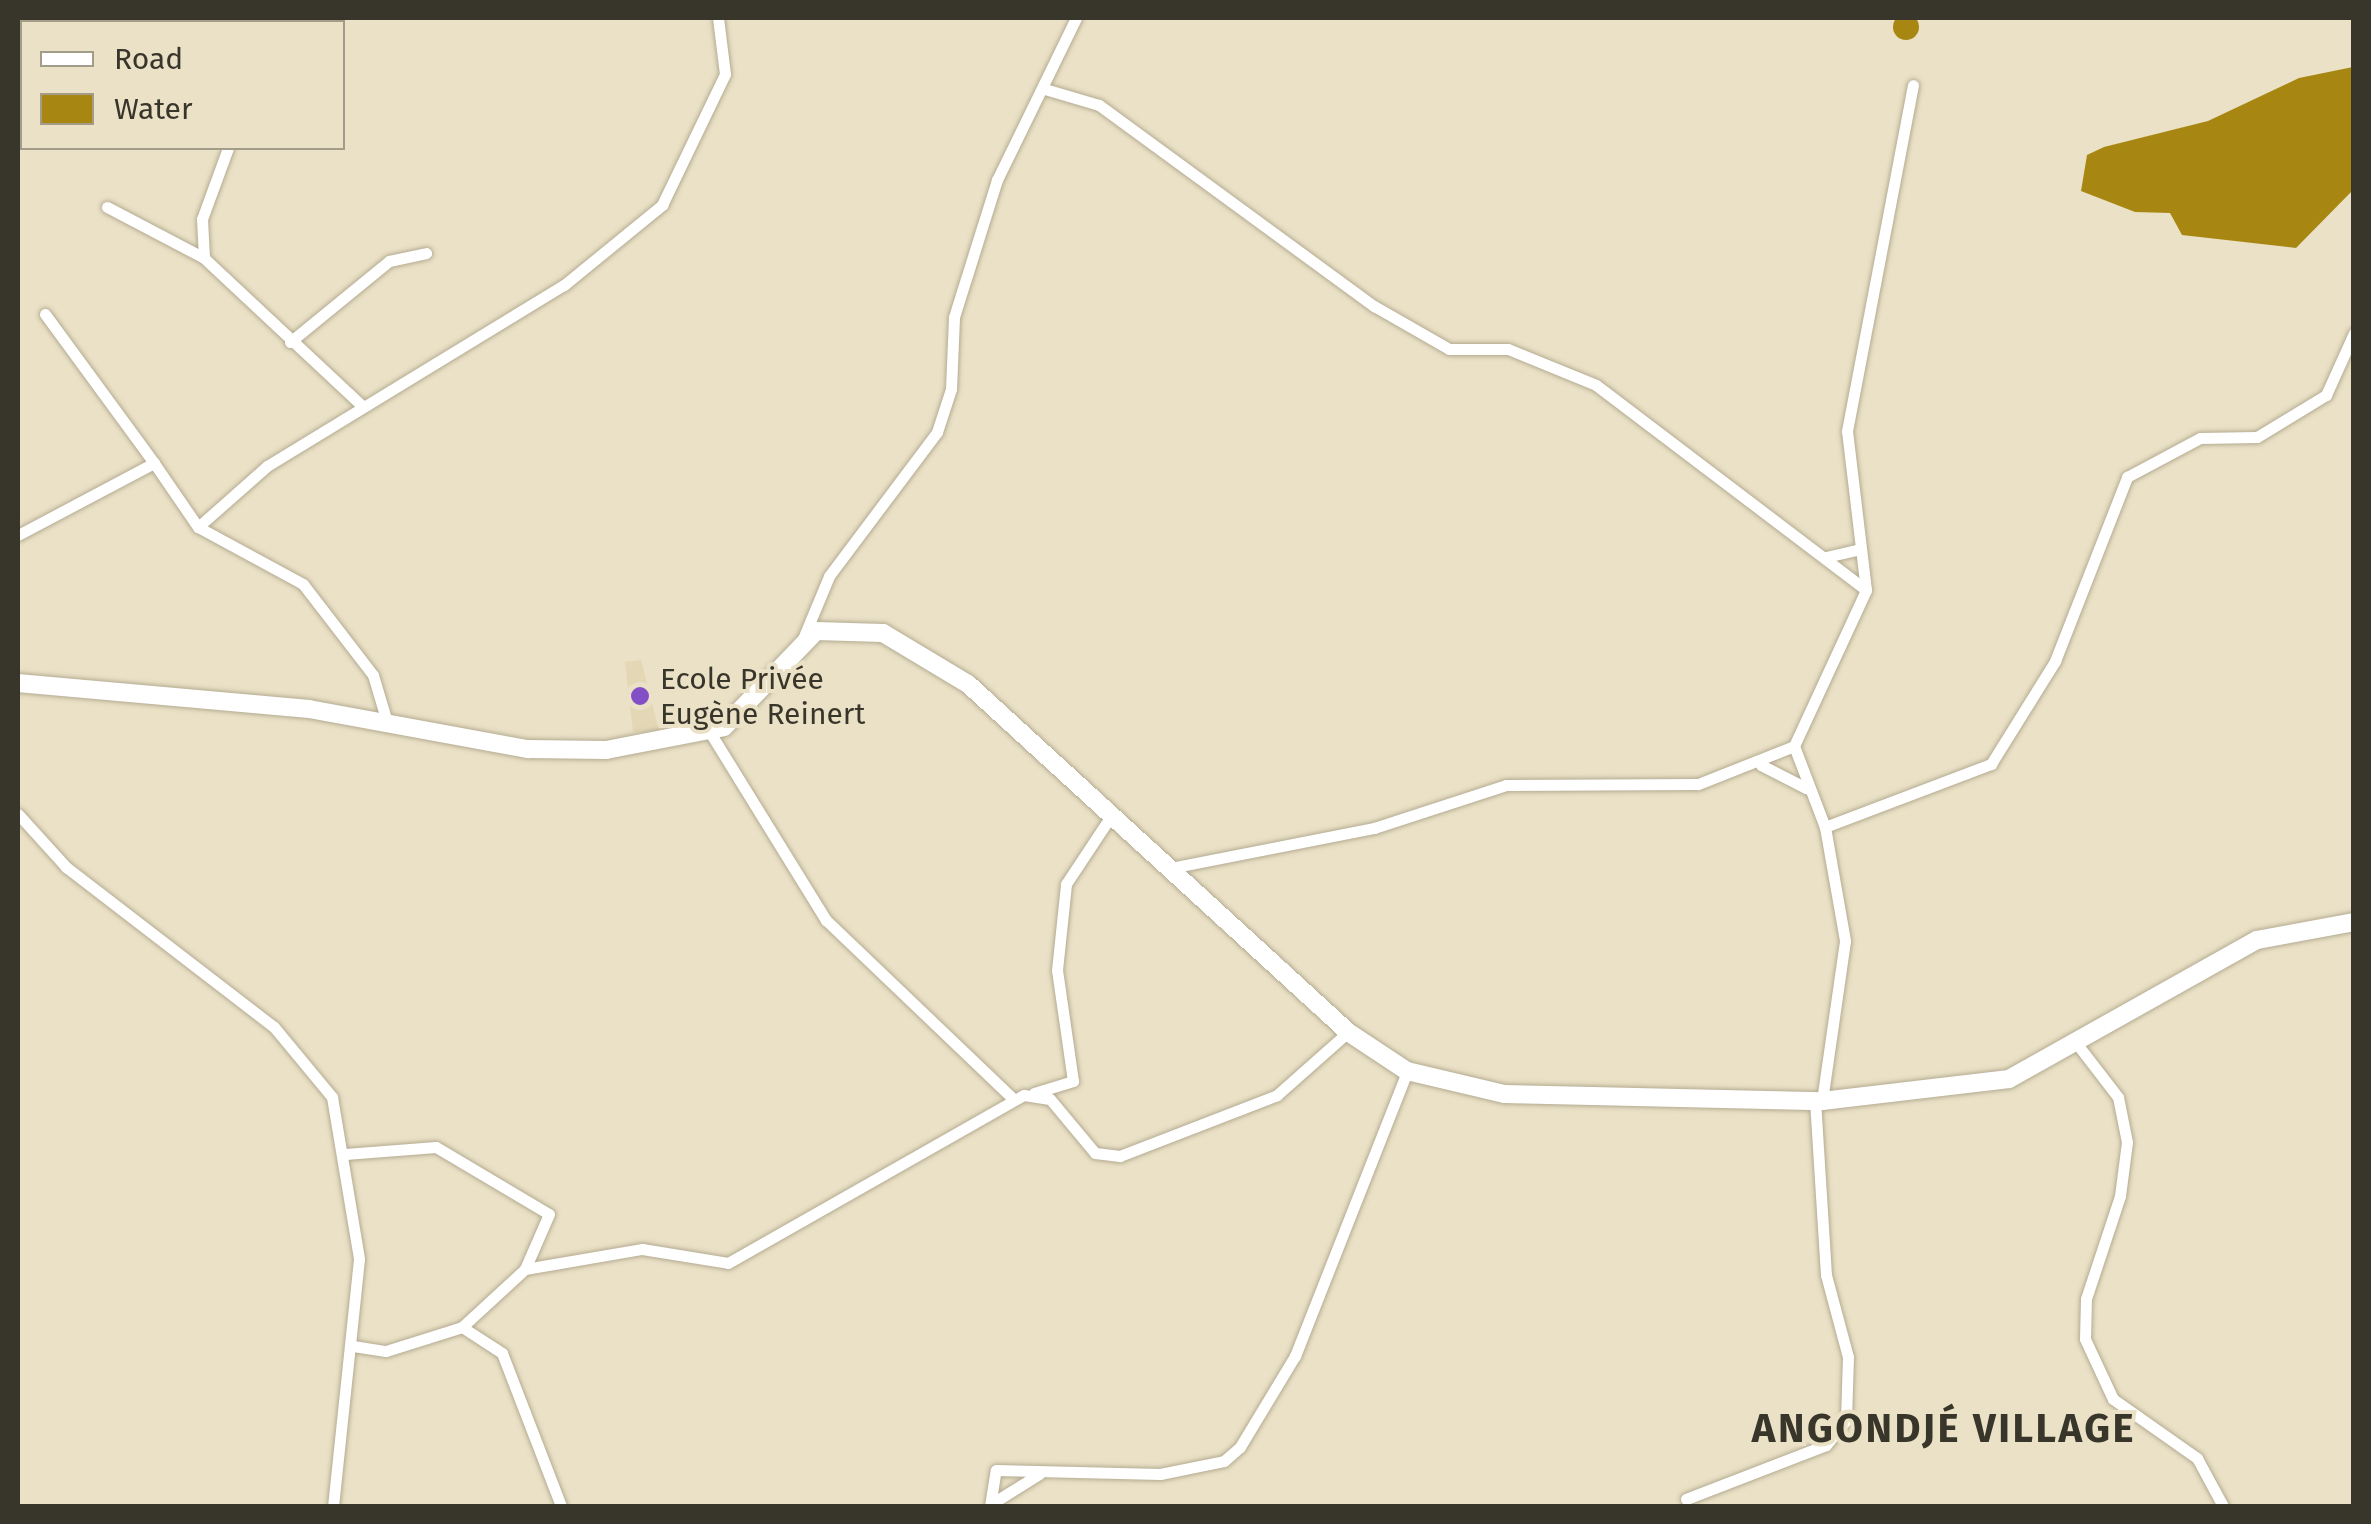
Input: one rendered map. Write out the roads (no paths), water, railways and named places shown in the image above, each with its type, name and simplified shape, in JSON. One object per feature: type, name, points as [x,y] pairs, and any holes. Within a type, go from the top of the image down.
[{"type":"street","points":[[198,527],[267,466],[564,285],[662,205],[725,74],[718,18]]},
{"type":"street","points":[[18,683],[388,722],[566,752],[712,734],[750,705],[802,641],[829,576],[937,432],[971,259],[997,180],[1045,89],[1076,18]]},
{"type":"street","points":[[1176,867],[1374,828],[1506,785],[1659,789],[1761,765],[1794,746],[1866,590],[1847,430],[1913,86]]},
{"type":"street","points":[[1045,89],[1099,105],[1374,306],[1449,349],[1508,348],[1596,385],[1866,590]]},
{"type":"street","points":[[204,258],[202,219],[227,150]]},
{"type":"street","points":[[107,206],[204,258],[362,406]]},
{"type":"street","points":[[290,342],[389,261],[426,253]]},
{"type":"street","points":[[45,314],[198,527],[303,584],[373,675],[388,722]]},
{"type":"street","points":[[1825,826],[1991,764],[2055,661],[2127,477],[2200,438],[2257,437],[2326,394],[2354,332]]},
{"type":"street","points":[[18,534],[154,464]]},
{"type":"street","points":[[1826,558],[1860,550]]},
{"type":"street","points":[[802,641],[856,628],[914,646],[1176,867],[1348,1032],[1406,1071],[1544,1098],[1818,1101],[2009,1079],[2257,940],[2354,922]]},
{"type":"street","points":[[712,734],[826,920],[1014,1099]]},
{"type":"street","points":[[1686,1498],[1826,1444],[1846,1420],[1848,1356],[1826,1275],[1818,1101],[1846,940],[1825,826],[1806,788],[1794,746]]},
{"type":"street","points":[[1761,765],[1806,788]]},
{"type":"street","points":[[525,1269],[642,1249],[728,1262],[1014,1099],[1073,1081],[1057,970],[1066,884],[1114,813]]},
{"type":"street","points":[[18,814],[66,867],[296,1048],[332,1097],[345,1154],[359,1259],[334,1506]]},
{"type":"street","points":[[1034,1094],[1050,1099],[1095,1153],[1120,1156],[1277,1094],[1348,1032]]},
{"type":"street","points":[[2077,1044],[2118,1097],[2126,1142],[2120,1196],[2086,1300],[2085,1339],[2112,1398],[2197,1458],[2224,1506]]},
{"type":"street","points":[[990,1506],[996,1470],[1193,1470],[1240,1447],[1296,1356],[1406,1071]]},
{"type":"street","points":[[345,1154],[436,1147],[549,1214],[525,1269],[462,1326],[394,1349],[353,1346]]},
{"type":"street","points":[[462,1326],[493,1338],[502,1352],[561,1506]]},
{"type":"street","points":[[990,1506],[1042,1473]]},
{"type":"water","points":[[1906,14],[1915,18],[1919,27],[1915,36],[1906,40],[1897,36],[1893,27],[1897,18]]},
{"type":"water","points":[[2353,67],[2353,190],[2296,248],[2182,235],[2170,213],[2135,212],[2081,191],[2087,155],[2104,147],[2208,121],[2299,78]]},
{"type":"place","name":"Ecole Privée Eugène Reinert","points":[[640,696]]},
{"type":"district","name":"ANGONDJÉ VILLAGE","points":[[1944,1429]]}]
